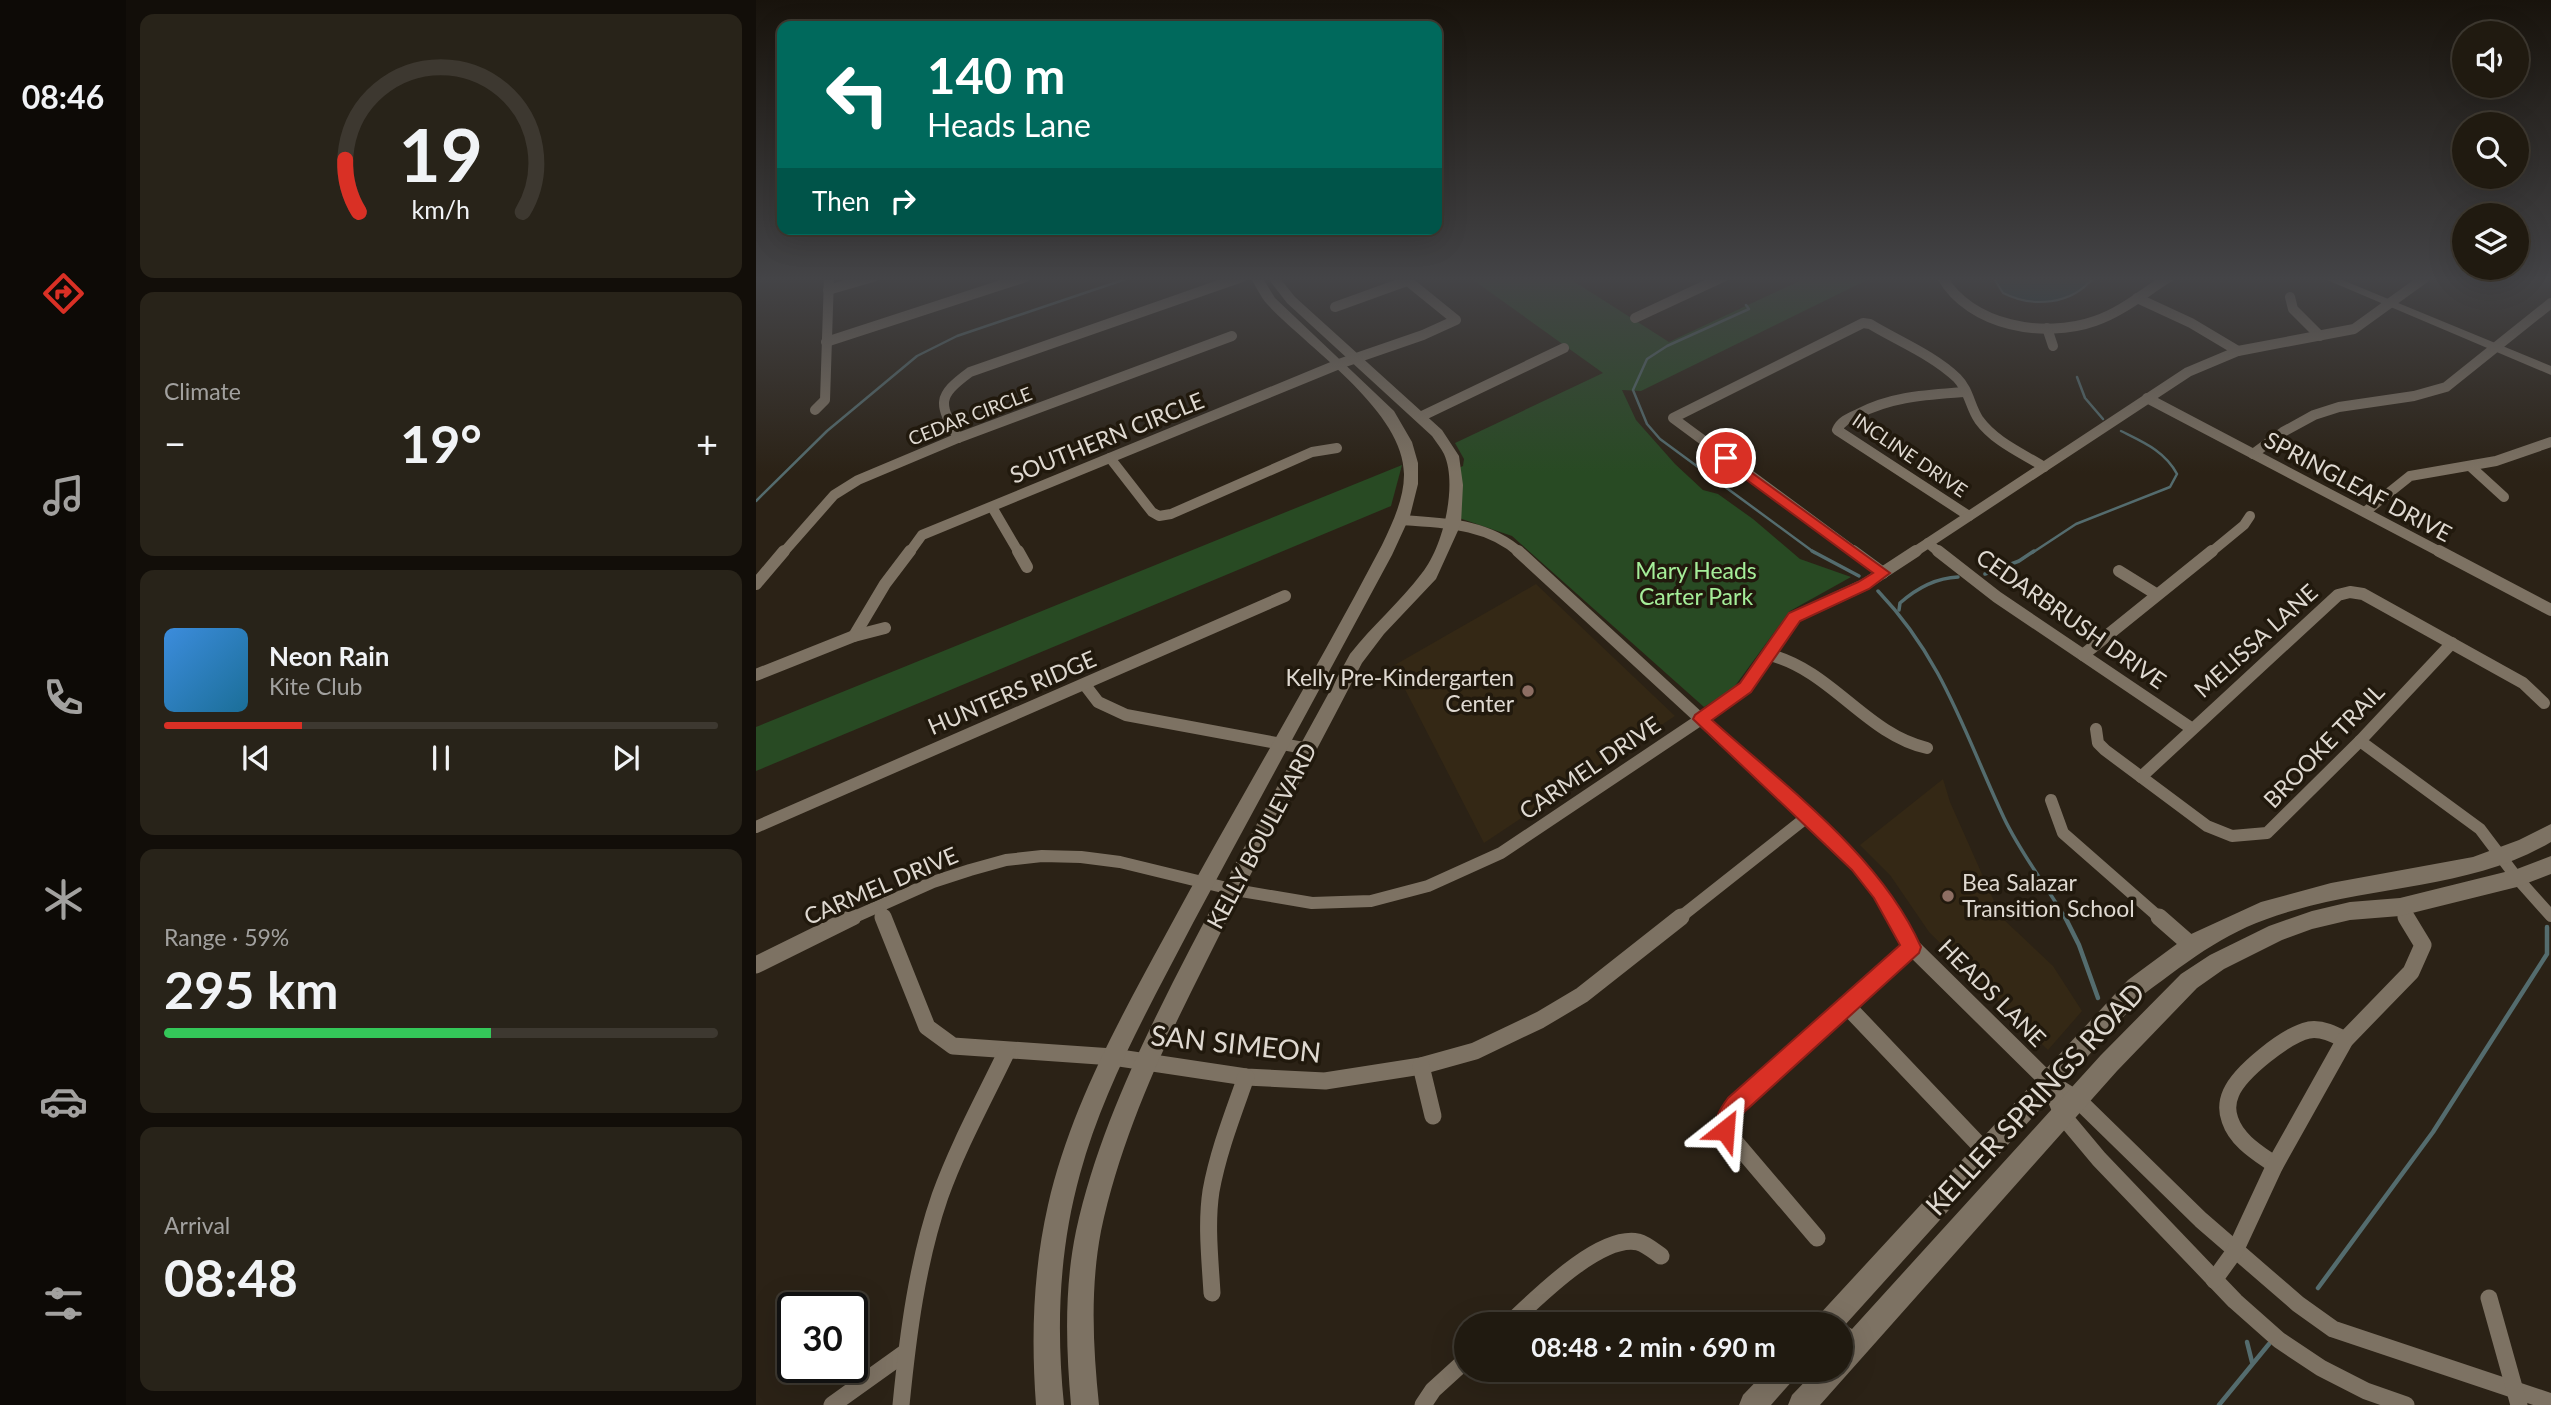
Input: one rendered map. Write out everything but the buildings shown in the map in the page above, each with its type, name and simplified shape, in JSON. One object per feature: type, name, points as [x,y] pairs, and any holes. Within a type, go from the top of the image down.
[{"type":"main road","name":"KELLY BOULEVARD","points":[[1050,1405],[1046,1375],[1054,1239],[1068,1172],[1113,1057],[1205,881],[1364,594],[1401,520],[1412,475],[1406,443],[1388,414],[1316,343]]},
{"type":"main road","name":"KELLY BOULEVARD","points":[[1085,1405],[1077,1334],[1079,1287],[1086,1241],[1095,1195],[1145,1062],[1232,888],[1356,659],[1378,630],[1430,575],[1453,524],[1456,485],[1452,456],[1437,433],[1339,343]]},
{"type":"main road","points":[[2483,343],[2551,371]]},
{"type":"main road","name":"KELLER SPRINGS ROAD","points":[[1853,1317],[1985,1151],[2136,987],[2191,945],[2247,917],[2294,901],[2367,885],[2445,873],[2532,844],[2551,832]]},
{"type":"main road","name":"KELLER SPRINGS ROAD","points":[[1853,1321],[2071,1108],[2109,1063],[2189,981],[2217,962],[2276,933],[2312,920],[2350,911],[2400,907],[2517,878],[2551,865]]},
{"type":"main road","points":[[1753,1405],[1774,1382]]},
{"type":"main road","points":[[1802,1405],[1823,1382]]},
{"type":"street","points":[[815,410],[825,400],[826,343]]},
{"type":"street","points":[[958,439],[943,410],[942,402],[950,387],[970,372],[1051,343]]},
{"type":"street","name":"CEDAR CIRCLE","points":[[756,584],[791,540],[834,495],[877,471],[1215,343]]},
{"type":"street","name":"SOUTHERN CIRCLE","points":[[854,636],[885,584],[918,538],[1355,357],[1397,343]]},
{"type":"street","points":[[1824,343],[1673,418],[1883,573]]},
{"type":"street","points":[[1900,343],[1947,371],[1962,384],[1977,418],[1989,432],[2044,467]]},
{"type":"street","points":[[2224,343],[2238,351]]},
{"type":"street","name":"CARMEL DRIVE","points":[[756,965],[958,873],[993,863],[1040,856],[1068,856],[1129,864],[1308,902],[1349,903],[1391,897],[1463,873],[1501,853],[1740,693],[1795,617],[1864,586],[2188,372],[2238,351],[2273,343]]},
{"type":"street","points":[[2253,454],[2283,432],[2314,415],[2339,407],[2414,396],[2446,387],[2503,343]]},
{"type":"street","points":[[1420,417],[1564,348]]},
{"type":"street","name":"INCLINE DRIVE","points":[[1965,392],[1896,398],[1878,403],[1840,424],[1837,430],[1969,516]]},
{"type":"street","name":"SPRINGLEAF DRIVE","points":[[2147,398],[2551,610]]},
{"type":"street","points":[[2365,512],[2410,476],[2514,456],[2551,442]]},
{"type":"street","points":[[1110,458],[1158,516],[1171,514],[1312,452],[1337,448]]},
{"type":"street","points":[[2470,466],[2504,497]]},
{"type":"street","points":[[992,507],[1027,567]]},
{"type":"street","points":[[2083,655],[2155,594],[2244,525],[2250,516]]},
{"type":"street","name":"HEADS LANE","points":[[1401,520],[1453,524],[1491,532],[1509,543],[1859,865],[1880,892],[1912,947],[2049,1082]]},
{"type":"street","name":"CEDARBRUSH DRIVE","points":[[1928,543],[1997,597],[2191,728]]},
{"type":"street","points":[[2119,571],[2155,594]]},
{"type":"street","name":"MELISSA LANE","points":[[2141,777],[2191,728],[2343,593],[2363,594],[2524,684],[2544,703]]},
{"type":"street","name":"HUNTERS RIDGE","points":[[756,827],[1285,596]]},
{"type":"street","points":[[756,675],[854,636],[885,628]]},
{"type":"street","name":"BROOKE TRAIL","points":[[2096,729],[2098,743],[2207,825],[2232,836],[2267,833],[2360,741],[2452,643]]},
{"type":"street","points":[[1770,655],[1793,661],[1809,670],[1895,737],[1927,748]]},
{"type":"street","points":[[1084,685],[1098,702],[1126,715],[1309,749]]},
{"type":"street","points":[[2360,741],[2480,829],[2517,878],[2551,916]]},
{"type":"street","points":[[2051,800],[2063,833],[2191,945]]},
{"type":"street","name":"SAN SIMEON","points":[[879,907],[927,1027],[953,1046],[1113,1057],[1246,1077],[1325,1081],[1422,1066],[1475,1051],[1539,1020],[1581,995],[1808,817]]},
{"type":"street","points":[[2214,1280],[2235,1251],[2275,1165],[2345,1040],[2411,972],[2423,946],[2400,907]]},
{"type":"street","points":[[1817,1238],[1725,1130],[1727,1115],[1846,1004],[1912,947]]},
{"type":"street","points":[[1846,1004],[1985,1151]]},
{"type":"street","points":[[2275,1165],[2241,1139],[2233,1128],[2228,1103],[2232,1089],[2256,1065],[2295,1036],[2311,1030],[2330,1032],[2345,1040]]},
{"type":"street","points":[[901,1405],[906,1352],[931,1225],[951,1169],[1007,1051]]},
{"type":"street","points":[[1422,1066],[1433,1116]]},
{"type":"street","points":[[1212,1293],[1208,1230],[1211,1191],[1219,1156],[1246,1077]]},
{"type":"street","points":[[2049,1082],[2071,1108],[2263,1277],[2333,1329],[2517,1397],[2551,1402]]},
{"type":"street","points":[[2071,1108],[2099,1159],[2214,1280],[2279,1340],[2321,1368],[2366,1391],[2406,1405]]},
{"type":"street","points":[[1524,1312],[1592,1255],[1616,1242],[1638,1241],[1661,1256]]},
{"type":"street","points":[[2489,1298],[2517,1397]]},
{"type":"street","points":[[832,1405],[906,1352]]},
{"type":"street","points":[[1423,1405],[1433,1390],[1454,1371]]},
{"type":"shaded area","name":"Kelly Pre-Kindergarten Center","points":[[1536,584],[1675,716],[1484,843],[1393,666]]},
{"type":"shaded area","name":"Bea Salazar Transition School","points":[[1943,779],[1950,802],[2001,917],[2053,966],[2082,1011],[2048,1050],[1929,932],[1890,875],[1860,845]]},
{"type":"green space","name":"Mary Heads Carter Park","points":[[1561,343],[1740,343],[1641,391],[1622,390],[1636,420],[1675,464],[1703,490],[1718,494],[1753,519],[1800,559],[1851,577],[1790,611],[1732,690],[1704,707],[1512,536],[1459,518],[1456,469],[1463,466],[1464,459],[1455,443],[1603,373]]},
{"type":"green space","points":[[1402,465],[1391,506],[756,771],[756,727]]},
{"type":"waterway","points":[[756,501],[827,431],[917,356],[944,343]]},
{"type":"waterway","points":[[1675,343],[1647,359],[1633,390],[1647,424],[1660,439],[1813,552]]},
{"type":"waterway","points":[[2077,377],[2085,398],[2103,419]]},
{"type":"waterway","points":[[2032,553],[2076,524],[2170,487],[2177,474],[2166,459],[2153,448],[2121,431]]},
{"type":"waterway","points":[[1985,574],[2019,561],[2034,551]]},
{"type":"waterway","points":[[1813,552],[1859,576]]},
{"type":"waterway","points":[[1899,610],[1900,603],[1920,588],[1942,579],[1958,577]]},
{"type":"waterway","points":[[1878,591],[1901,617],[1937,671],[2011,831],[2066,919]]},
{"type":"waterway","points":[[2066,919],[2079,945],[2098,998]]},
{"type":"waterway","points":[[2318,1288],[2433,1132],[2547,954],[2547,927]]},
{"type":"waterway","points":[[2247,1342],[2252,1362]]},
{"type":"waterway","points":[[2219,1405],[2269,1344]]},
{"type":"place","name":"Kelly Pre-Kindergarten Center","points":[[1528,691]]},
{"type":"place","name":"Bea Salazar Transition School","points":[[1948,896]]},
{"type":"route","points":[[1725,1130],[1727,1115],[1735,1105],[1912,947],[1880,892],[1859,865],[1701,719],[1746,688],[1795,617],[1812,607],[1864,586],[1883,573],[1726,458]]}]
